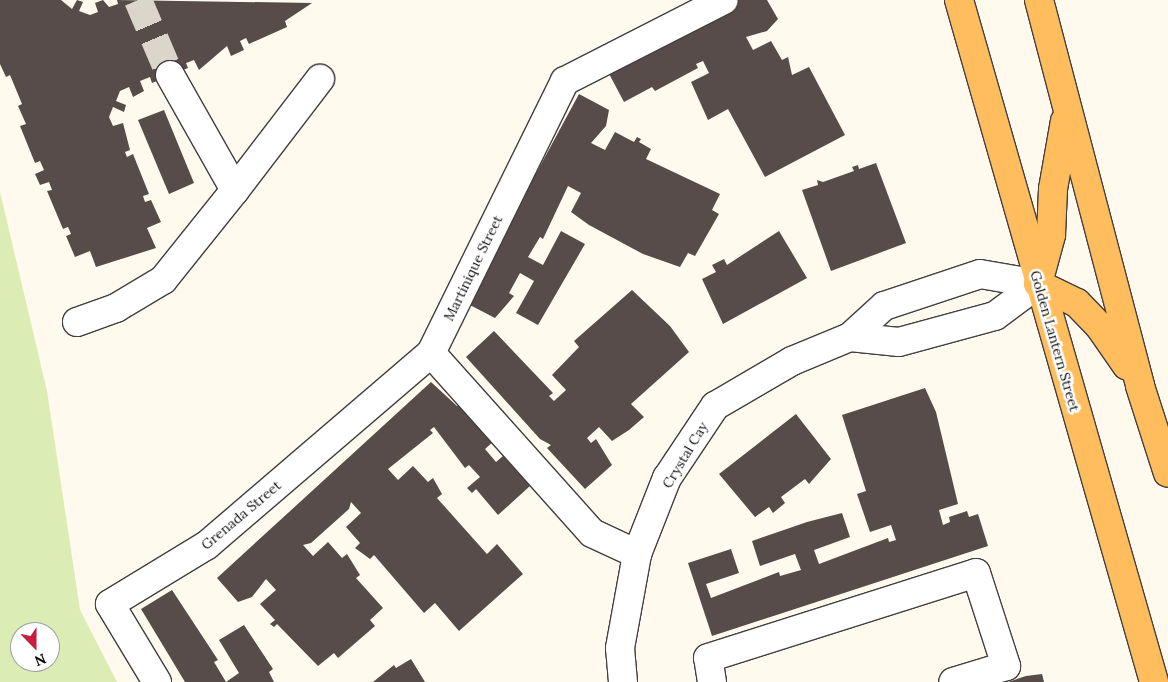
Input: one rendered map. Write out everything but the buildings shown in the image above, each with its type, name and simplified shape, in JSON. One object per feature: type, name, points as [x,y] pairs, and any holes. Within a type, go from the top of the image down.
[{"type":"main road","name":"Golden Lantern Street","points":[[959,0],[1038,284],[1154,682]]},
{"type":"main road","points":[[1039,0],[1066,113],[1140,386],[1168,473]]},
{"type":"main road","points":[[1066,113],[1053,189],[1051,235],[1038,284],[1077,303],[1100,326],[1140,386]]},
{"type":"street","name":"Martinique Street","points":[[431,352],[565,81],[724,0]]},
{"type":"street","points":[[170,76],[234,190]]},
{"type":"street","points":[[77,322],[116,308],[163,280],[320,78]]},
{"type":"street","name":"Crystal Cay","points":[[623,682],[620,648],[638,554],[667,478],[715,406],[792,361],[850,337],[884,306],[980,274],[1038,284]]},
{"type":"street","name":"Crystal Cay","points":[[850,337],[899,342],[995,316],[1038,284]]},
{"type":"street","points":[[431,352],[592,534],[638,554]]},
{"type":"street","name":"Grenada Street","points":[[158,682],[110,604],[207,545],[431,352]]},
{"type":"street","points":[[712,682],[708,658],[976,573],[1006,666],[953,682]]},
{"type":"green space","points":[[0,192],[47,391],[80,610],[117,682],[0,682]]},
{"type":"tunnel","points":[[138,0],[170,75]]}]
